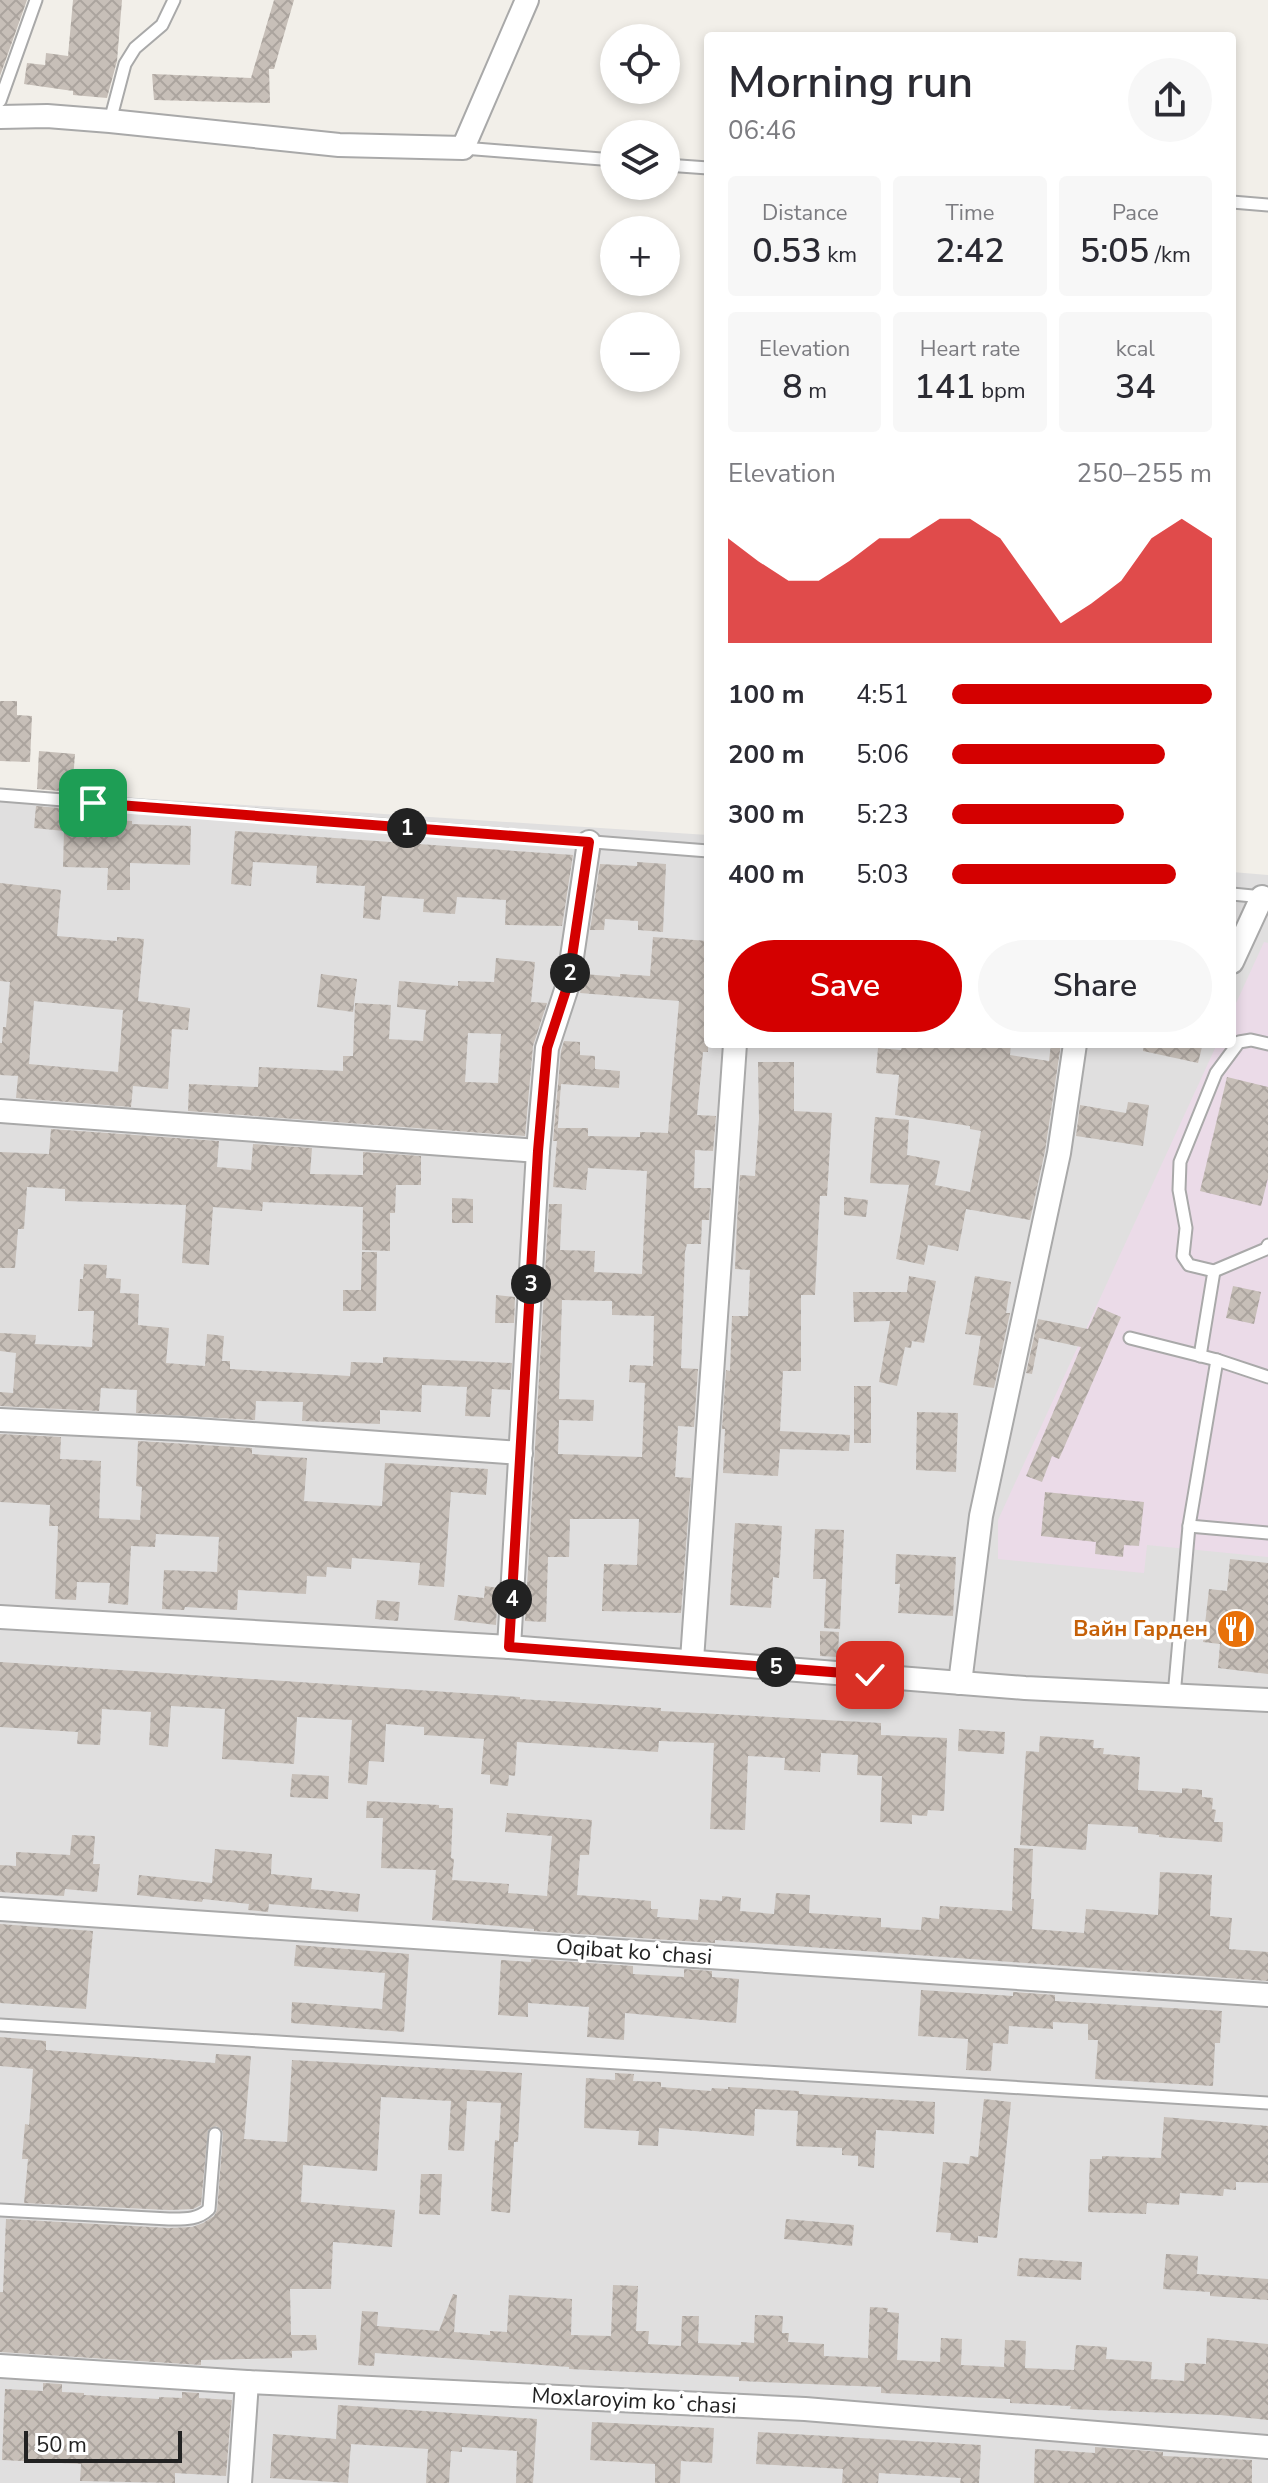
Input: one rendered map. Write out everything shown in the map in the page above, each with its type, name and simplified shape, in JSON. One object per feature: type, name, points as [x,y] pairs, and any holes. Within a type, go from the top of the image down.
[{"type":"street","points":[[0,117],[47,116],[110,121],[339,145],[463,148],[527,0]]},
{"type":"street","points":[[509,1647],[538,1151],[547,1048],[568,984],[589,842]]},
{"type":"street","points":[[1236,954],[1265,897]]},
{"type":"street","points":[[692,1660],[735,1048]]},
{"type":"street","points":[[960,1683],[981,1516],[1059,1153],[1074,1048]]},
{"type":"street","points":[[0,1111],[538,1151]]},
{"type":"street","points":[[0,1420],[182,1429],[521,1453]]},
{"type":"street","points":[[6,1620],[509,1647],[960,1683],[1268,1700]]},
{"type":"street","name":"Oqibat koʻchasi","points":[[0,1909],[1268,1995]]},
{"type":"street","name":"Moxlaroyim koʻchasi","points":[[0,2366],[247,2382],[805,2409],[1268,2447]]},
{"type":"street","points":[[240,2483],[247,2382]]},
{"type":"lane","points":[[0,101],[36,0]]},
{"type":"lane","points":[[110,121],[125,64],[135,48],[162,25],[174,0]]},
{"type":"lane","points":[[463,148],[600,159]]},
{"type":"lane","points":[[680,166],[704,168]]},
{"type":"lane","points":[[1236,202],[1268,205]]},
{"type":"lane","points":[[0,795],[704,851]]},
{"type":"lane","points":[[1236,894],[1265,897]]},
{"type":"lane","points":[[1236,1046],[1239,1042],[1251,1040],[1268,1044]]},
{"type":"lane","points":[[1235,1048],[1216,1073],[1180,1162],[1179,1190],[1186,1228],[1183,1256],[1189,1265],[1214,1271],[1266,1249],[1268,1245]]},
{"type":"lane","points":[[1200,1356],[1214,1271]]},
{"type":"lane","points":[[1130,1338],[1217,1360],[1268,1377]]},
{"type":"lane","points":[[1174,1696],[1189,1526],[1217,1360]]},
{"type":"lane","points":[[1189,1526],[1268,1533]]},
{"type":"lane","points":[[0,2025],[1268,2103]]},
{"type":"lane","points":[[0,2210],[169,2219],[203,2215],[209,2209],[215,2134]]},
{"type":"shaded area","points":[[0,789],[704,835],[704,1048],[1236,1048],[1236,872],[1268,875],[1268,2483],[0,2483]]},
{"type":"shaded area","points":[[1264,942],[1268,943],[1268,1557],[1147,1545],[1144,1573],[998,1559],[998,1520],[1215,1048],[1236,1048],[1236,1003]]},
{"type":"building","points":[[0,0],[27,0],[0,76]]},
{"type":"building","points":[[73,0],[122,0],[117,61],[107,98],[73,95],[73,91],[24,84],[27,63],[45,65],[46,53],[68,56]]},
{"type":"building","points":[[274,0],[294,0],[274,69],[269,69],[270,103],[154,100],[152,74],[251,78]]},
{"type":"building","points":[[0,701],[17,701],[17,715],[32,716],[30,762],[0,761]]},
{"type":"building","points":[[39,751],[75,754],[72,792],[37,789]]},
{"type":"building","points":[[36,806],[109,812],[109,820],[132,821],[132,824],[191,826],[190,865],[130,863],[130,890],[107,890],[108,868],[63,867],[64,831],[34,828]]},
{"type":"building","points":[[235,831],[573,855],[562,926],[505,925],[506,900],[457,897],[455,914],[423,912],[424,899],[382,896],[380,920],[363,918],[365,886],[316,883],[317,866],[253,862],[251,886],[231,884]]},
{"type":"building","points":[[637,862],[666,864],[663,932],[638,930],[638,921],[605,919],[604,930],[590,930],[600,864],[637,866]]},
{"type":"building","points":[[0,883],[61,890],[57,936],[117,941],[117,937],[144,939],[138,1001],[190,1008],[188,1030],[172,1029],[168,1089],[133,1086],[131,1107],[16,1098],[18,1076],[0,1075],[0,1043],[3,1027],[6,1027],[10,982],[0,981]],"holes":[[[34,1001],[123,1010],[118,1072],[29,1064]]]},
{"type":"building","points":[[653,937],[704,941],[704,1048],[708,1048],[708,1052],[703,1052],[697,1115],[716,1116],[713,1151],[695,1150],[694,1188],[711,1188],[709,1220],[702,1220],[701,1244],[687,1244],[685,1252],[681,1368],[698,1369],[694,1427],[678,1426],[675,1477],[691,1478],[681,1613],[602,1611],[604,1564],[637,1565],[639,1519],[570,1519],[569,1557],[548,1557],[546,1622],[525,1621],[549,1204],[562,1204],[560,1250],[595,1251],[594,1272],[642,1274],[647,1171],[588,1168],[586,1190],[553,1187],[557,1141],[553,1141],[564,1041],[580,1042],[580,1055],[595,1056],[595,1069],[620,1071],[619,1088],[561,1084],[557,1138],[558,1128],[588,1128],[588,1136],[640,1137],[640,1132],[668,1133],[679,1001],[580,993],[584,974],[620,977],[620,974],[650,976]],"holes":[[[562,1300],[612,1301],[612,1315],[654,1316],[653,1366],[630,1365],[629,1382],[645,1383],[642,1457],[558,1454],[559,1420],[593,1421],[594,1400],[559,1399]]]},
{"type":"building","points":[[496,958],[535,962],[531,1002],[547,1003],[533,1046],[525,1136],[188,1111],[189,1084],[258,1087],[259,1067],[343,1071],[343,1056],[353,1056],[355,1003],[391,1005],[389,1039],[423,1041],[426,1010],[397,1007],[399,981],[458,986],[458,981],[494,982]],"holes":[[[468,1033],[501,1034],[498,1083],[465,1082]]]},
{"type":"building","points":[[321,974],[357,979],[353,1012],[317,1007]]},
{"type":"building","points":[[878,1048],[1011,1048],[1010,1055],[1049,1061],[1051,1048],[1060,1048],[1045,1151],[1030,1220],[966,1209],[958,1251],[928,1245],[924,1265],[896,1259],[909,1185],[870,1183],[875,1117],[909,1120],[907,1155],[940,1161],[935,1185],[970,1192],[981,1131],[970,1129],[970,1126],[895,1115],[899,1075],[876,1073]]},
{"type":"building","points":[[1143,1048],[1202,1048],[1198,1063],[1143,1051]]},
{"type":"building","points":[[758,1062],[794,1062],[794,1111],[832,1113],[827,1196],[820,1196],[815,1295],[801,1295],[801,1371],[783,1371],[780,1431],[850,1435],[849,1451],[780,1449],[778,1476],[723,1473],[725,1429],[722,1429],[726,1370],[730,1371],[732,1316],[748,1316],[750,1270],[735,1269],[740,1175],[755,1176],[759,1119]]},
{"type":"building","points":[[1227,1077],[1268,1087],[1268,1178],[1261,1206],[1200,1191]]},
{"type":"building","points":[[1128,1102],[1149,1105],[1143,1146],[1076,1136],[1080,1105],[1126,1113]]},
{"type":"building","points":[[51,1129],[219,1141],[217,1167],[251,1170],[253,1144],[312,1148],[310,1174],[363,1175],[363,1152],[421,1156],[421,1185],[396,1185],[395,1213],[390,1213],[390,1251],[362,1250],[363,1207],[263,1202],[262,1211],[213,1207],[209,1265],[182,1263],[186,1205],[65,1201],[65,1189],[27,1187],[24,1229],[18,1229],[15,1268],[0,1268],[0,1152],[49,1154]]},
{"type":"building","points":[[844,1197],[868,1200],[866,1217],[844,1215]]},
{"type":"building","points":[[452,1198],[473,1199],[473,1223],[452,1223]]},
{"type":"building","points":[[362,1252],[377,1252],[376,1311],[343,1311],[343,1290],[361,1290]]},
{"type":"building","points":[[84,1264],[107,1265],[106,1278],[121,1279],[120,1293],[139,1294],[138,1325],[169,1328],[166,1363],[205,1366],[207,1334],[224,1336],[222,1361],[230,1361],[230,1369],[350,1376],[351,1362],[383,1363],[383,1357],[512,1363],[510,1390],[492,1389],[490,1417],[465,1416],[467,1387],[422,1385],[421,1412],[380,1410],[380,1424],[302,1421],[303,1402],[256,1401],[255,1420],[136,1413],[137,1390],[101,1388],[99,1411],[0,1406],[0,1392],[13,1393],[16,1353],[0,1351],[0,1333],[36,1335],[35,1344],[92,1347],[94,1311],[78,1311]]},
{"type":"building","points":[[909,1276],[936,1281],[924,1343],[912,1341],[911,1348],[905,1347],[897,1386],[879,1382],[890,1321],[854,1322],[853,1292],[907,1292]]},
{"type":"building","points":[[975,1276],[1011,1282],[1006,1313],[1010,1313],[994,1388],[973,1385],[981,1336],[965,1334]]},
{"type":"building","points":[[1233,1286],[1261,1292],[1254,1324],[1226,1318]]},
{"type":"building","points":[[496,1295],[515,1297],[514,1323],[495,1323]]},
{"type":"building","points":[[1098,1307],[1121,1317],[1059,1459],[1052,1456],[1042,1482],[1026,1476],[1081,1347],[1039,1338],[1032,1374],[1026,1373],[1038,1319],[1088,1329]]},
{"type":"building","points":[[854,1386],[871,1386],[871,1443],[854,1443]]},
{"type":"building","points":[[917,1412],[958,1413],[956,1472],[916,1470]]},
{"type":"building","points":[[0,1434],[61,1437],[60,1459],[101,1461],[99,1518],[140,1520],[142,1487],[136,1486],[138,1441],[252,1448],[252,1454],[307,1458],[304,1501],[382,1506],[385,1463],[488,1469],[486,1495],[451,1492],[444,1587],[418,1585],[420,1563],[352,1558],[351,1569],[327,1567],[326,1577],[307,1576],[306,1594],[238,1590],[237,1610],[162,1609],[164,1570],[217,1572],[219,1537],[156,1534],[155,1547],[131,1546],[128,1605],[108,1603],[110,1583],[77,1582],[76,1600],[55,1599],[58,1526],[49,1526],[50,1505],[0,1502]]},
{"type":"building","points":[[1045,1492],[1144,1502],[1139,1546],[1124,1545],[1123,1557],[1095,1554],[1096,1542],[1041,1536]]},
{"type":"building","points":[[735,1523],[782,1526],[779,1578],[773,1577],[771,1608],[730,1605]]},
{"type":"building","points":[[815,1529],[844,1530],[840,1629],[824,1628],[826,1579],[813,1579]]},
{"type":"building","points":[[896,1554],[956,1557],[953,1616],[898,1613],[900,1584],[895,1584]]},
{"type":"building","name":"Вайн Гарден","points":[[1230,1559],[1268,1563],[1268,1674],[1218,1668],[1220,1644],[1203,1642],[1209,1589],[1227,1591]]},
{"type":"building","points":[[485,1586],[498,1588],[496,1625],[454,1620],[458,1595],[484,1598]]},
{"type":"building","points":[[377,1600],[400,1602],[398,1621],[375,1619]]},
{"type":"building","points":[[820,1631],[839,1632],[838,1657],[820,1656]]},
{"type":"building","points":[[0,1662],[520,1697],[661,1708],[661,1711],[881,1723],[881,1735],[947,1738],[944,1811],[928,1810],[927,1816],[912,1815],[912,1824],[880,1822],[882,1776],[857,1775],[858,1755],[821,1753],[820,1772],[784,1770],[785,1758],[748,1756],[745,1830],[710,1829],[714,1743],[659,1741],[658,1752],[517,1742],[515,1776],[509,1775],[508,1786],[490,1784],[490,1775],[481,1774],[484,1739],[424,1735],[424,1727],[386,1724],[384,1762],[369,1761],[367,1785],[348,1783],[352,1720],[297,1717],[294,1764],[222,1759],[225,1709],[171,1706],[168,1747],[149,1745],[151,1712],[102,1709],[100,1745],[77,1744],[78,1732],[0,1727]]},
{"type":"building","points":[[959,1729],[1005,1732],[1004,1754],[958,1751]]},
{"type":"building","points":[[1040,1736],[1094,1740],[1093,1748],[1104,1748],[1103,1754],[1140,1757],[1138,1790],[1182,1793],[1182,1788],[1202,1790],[1202,1797],[1213,1798],[1212,1809],[1216,1810],[1214,1822],[1223,1822],[1222,1842],[1159,1837],[1138,1833],[1138,1827],[1088,1824],[1086,1850],[1020,1845],[1026,1751],[1039,1752]]},
{"type":"building","points":[[292,1774],[329,1776],[328,1799],[290,1797]]},
{"type":"building","points":[[367,1801],[453,1808],[452,1880],[509,1884],[508,1893],[547,1896],[552,1836],[505,1832],[507,1813],[592,1820],[589,1855],[580,1855],[577,1895],[651,1901],[651,1909],[658,1909],[657,1917],[698,1920],[700,1899],[722,1901],[722,1896],[741,1898],[740,1911],[774,1914],[776,1893],[810,1895],[809,1913],[881,1918],[881,1927],[921,1930],[922,1917],[939,1919],[940,1906],[1012,1911],[1014,1848],[1033,1849],[1032,1929],[1084,1933],[1086,1909],[1158,1915],[1160,1872],[1212,1875],[1210,1916],[1232,1918],[1229,1949],[1268,1952],[1268,1981],[715,1940],[715,1943],[534,1931],[432,1920],[436,1870],[381,1868],[383,1818],[366,1818]]},
{"type":"building","points":[[72,1835],[95,1836],[93,1864],[100,1864],[97,1892],[65,1889],[64,1896],[0,1892],[0,1865],[16,1866],[16,1852],[70,1855]]},
{"type":"building","points":[[215,1849],[272,1854],[271,1874],[312,1878],[311,1889],[360,1894],[358,1912],[269,1904],[268,1912],[248,1910],[249,1904],[137,1895],[139,1875],[212,1883]]},
{"type":"building","points":[[0,1924],[93,1931],[86,2009],[0,2003]]},
{"type":"building","points":[[296,1945],[409,1954],[404,2032],[291,2023],[292,2002],[382,2009],[385,1973],[294,1966]]},
{"type":"building","points":[[531,1959],[633,1966],[633,1974],[684,1977],[684,1969],[712,1971],[712,1977],[739,1979],[736,2023],[625,2013],[624,2040],[587,2037],[589,2007],[528,2003],[528,2017],[498,2015],[501,1960],[531,1962]]},
{"type":"building","points":[[921,1990],[1013,1996],[1013,1992],[1055,1995],[1055,2001],[1222,2011],[1220,2043],[1215,2043],[1213,2086],[1095,2079],[1098,2040],[1088,2040],[1088,2024],[1053,2022],[1053,2029],[1009,2026],[1008,2044],[993,2043],[991,2071],[966,2070],[968,2039],[918,2036]]},
{"type":"building","points":[[0,2037],[46,2041],[46,2050],[215,2063],[216,2054],[251,2056],[244,2139],[287,2142],[292,2060],[522,2073],[510,2213],[491,2211],[495,2140],[499,2141],[501,2103],[467,2101],[464,2151],[448,2150],[451,2101],[381,2097],[377,2171],[303,2165],[301,2202],[395,2210],[392,2247],[333,2242],[331,2289],[290,2289],[291,2335],[316,2335],[317,2350],[292,2351],[292,2358],[201,2360],[201,2365],[0,2352],[0,2292],[3,2292],[6,2219],[169,2228],[203,2223],[217,2210],[223,2135],[216,2126],[208,2130],[201,2205],[193,2209],[24,2203],[28,2159],[22,2159],[25,2124],[29,2125],[33,2069],[0,2066]]},
{"type":"building","points":[[615,2073],[634,2074],[633,2081],[661,2082],[661,2087],[711,2091],[712,2088],[728,2087],[935,2102],[934,2134],[876,2130],[874,2168],[858,2166],[858,2156],[842,2155],[842,2148],[796,2146],[798,2111],[755,2109],[754,2136],[659,2128],[658,2146],[638,2145],[639,2131],[584,2128],[586,2078],[615,2080]]},
{"type":"building","points":[[984,2099],[1011,2102],[997,2238],[978,2236],[978,2243],[950,2240],[951,2233],[936,2232],[943,2162],[969,2164],[970,2156],[978,2157]]},
{"type":"building","points":[[1164,2117],[1268,2126],[1268,2183],[1236,2182],[1236,2190],[1224,2189],[1223,2196],[1180,2193],[1179,2205],[1147,2203],[1146,2214],[1088,2212],[1090,2159],[1102,2159],[1102,2156],[1161,2158]]},
{"type":"building","points":[[421,2174],[442,2174],[440,2215],[419,2214]]},
{"type":"building","points":[[786,2219],[854,2225],[852,2246],[784,2239]]},
{"type":"building","points":[[1166,2254],[1198,2256],[1197,2274],[1268,2279],[1268,2300],[1163,2289]]},
{"type":"building","points":[[1019,2258],[1082,2262],[1081,2280],[1017,2276]]},
{"type":"building","points":[[613,2285],[638,2286],[636,2331],[649,2331],[648,2344],[681,2346],[682,2316],[699,2316],[698,2343],[754,2343],[755,2315],[783,2316],[782,2333],[789,2333],[788,2342],[824,2344],[824,2356],[868,2358],[870,2307],[888,2308],[887,2312],[899,2313],[897,2360],[940,2362],[941,2338],[962,2339],[961,2365],[1004,2367],[1005,2340],[1026,2341],[1025,2368],[1074,2370],[1076,2345],[1107,2347],[1106,2359],[1152,2362],[1151,2379],[1184,2381],[1185,2363],[1206,2364],[1207,2338],[1268,2344],[1268,2420],[1070,2409],[1071,2406],[1010,2403],[1010,2399],[881,2393],[881,2387],[739,2381],[739,2377],[569,2369],[375,2353],[374,2366],[358,2365],[362,2311],[378,2312],[377,2326],[439,2331],[453,2294],[457,2295],[454,2332],[490,2335],[490,2331],[507,2332],[509,2295],[572,2299],[571,2335],[611,2336]]},
{"type":"building","points":[[43,2383],[62,2384],[62,2392],[84,2395],[159,2399],[182,2398],[182,2392],[199,2393],[199,2398],[232,2400],[226,2476],[175,2473],[175,2483],[80,2481],[81,2464],[2,2460],[5,2389],[43,2391]]},
{"type":"building","points":[[338,2405],[537,2419],[533,2483],[516,2483],[517,2451],[462,2447],[462,2452],[451,2451],[449,2483],[426,2483],[428,2449],[351,2444],[348,2483],[270,2478],[273,2434],[336,2439]]},
{"type":"building","points":[[592,2422],[714,2428],[712,2463],[681,2461],[680,2483],[655,2483],[655,2464],[590,2460]]},
{"type":"building","points":[[758,2432],[981,2445],[979,2483],[960,2483],[961,2478],[879,2473],[878,2483],[842,2483],[843,2469],[756,2464]]},
{"type":"building","points":[[1095,2447],[1163,2452],[1163,2456],[1252,2460],[1252,2483],[1034,2483],[1035,2449],[1095,2453]]},
{"type":"place","name":"Вайн Гарден","points":[[1236,1629]]},
{"type":"route","points":[[93,803],[589,842],[568,984],[547,1048],[538,1151],[509,1647],[870,1675]]}]
